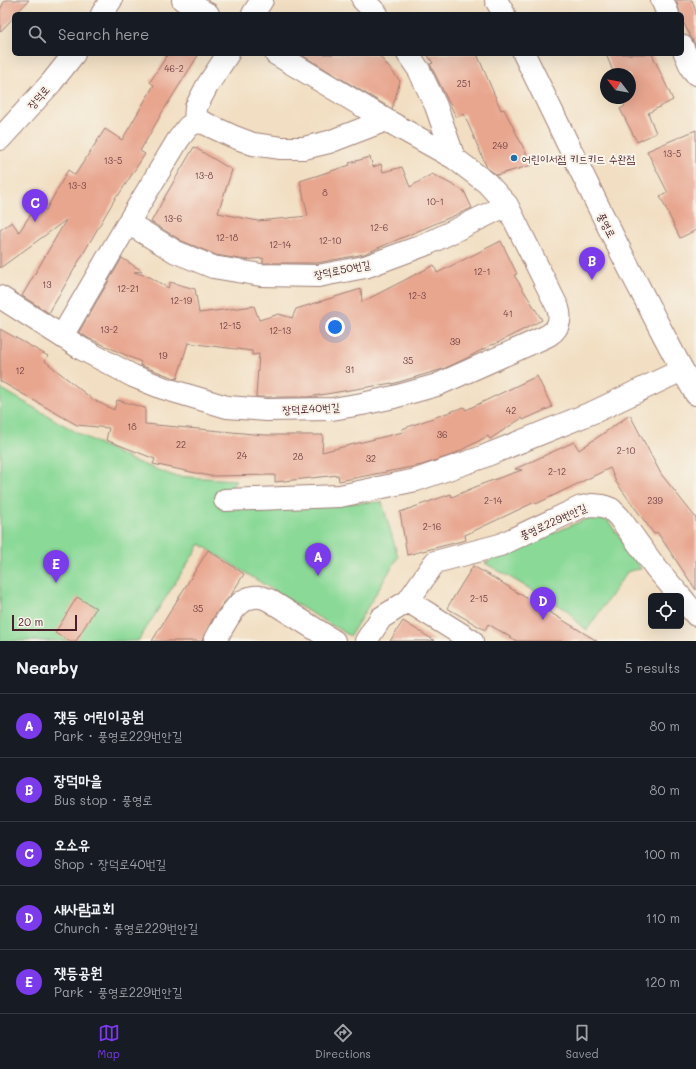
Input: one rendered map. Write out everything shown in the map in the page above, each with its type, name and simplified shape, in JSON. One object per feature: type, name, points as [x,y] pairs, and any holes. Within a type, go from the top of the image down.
[{"type":"street","points":[[103,12],[111,0]]},
{"type":"street","points":[[183,0],[204,12]]},
{"type":"street","points":[[255,12],[262,0]]},
{"type":"street","points":[[363,0],[375,12]]},
{"type":"street","points":[[496,0],[503,12]]},
{"type":"street","points":[[662,0],[667,12]]},
{"type":"street","points":[[684,51],[692,70],[696,74]]},
{"type":"street","name":"장덕로","points":[[0,139],[51,83],[72,56]]},
{"type":"street","points":[[195,122],[196,107],[207,86],[227,56]]},
{"type":"street","points":[[279,56],[386,120],[454,158],[487,183],[506,205]]},
{"type":"street","points":[[409,56],[419,70],[436,106],[454,158]]},
{"type":"street","name":"풍영로","points":[[525,56],[625,261],[696,394]]},
{"type":"street","points":[[62,336],[178,140],[188,127],[195,122],[204,123],[253,144],[281,148],[304,148],[329,142],[386,120]]},
{"type":"street","name":"장덕로50번길","points":[[128,223],[176,252],[213,267],[261,276],[318,276],[365,267],[427,244],[506,205]]},
{"type":"street","name":"장덕로40번길","points":[[0,297],[82,348],[133,376],[171,390],[227,407],[267,410],[332,409],[362,404],[436,385],[545,337],[555,331],[560,320],[558,308],[506,205]]},
{"type":"street","points":[[225,500],[340,496],[416,480],[480,458],[589,414],[682,370]]},
{"type":"street","name":"풍영로229번안길","points":[[366,641],[381,618],[408,602],[434,562],[500,545],[581,507],[592,505],[603,506],[611,509],[619,517],[656,568],[678,593]]},
{"type":"street","points":[[215,641],[237,606],[243,601],[260,597],[269,600],[334,641]]},
{"type":"street","name":"풍영로229번안길","points":[[684,600],[696,615]]},
{"type":"street","points":[[408,602],[472,641]]},
{"type":"green space","points":[[0,388],[76,432],[131,460],[174,476],[236,480],[220,508],[382,502],[398,557],[350,636],[279,594],[200,544],[138,641],[0,641]]},
{"type":"green space","points":[[599,516],[609,522],[641,569],[627,572],[587,630],[576,622],[574,617],[565,609],[485,563],[588,518]]},
{"type":"building","points":[[5,0],[29,0],[18,12],[12,12],[12,19],[0,32],[0,10]]},
{"type":"building","points":[[676,0],[692,0],[696,12],[696,47],[684,24],[684,12],[680,12]]},
{"type":"building","points":[[167,56],[198,56],[140,151],[145,154],[118,196],[117,195],[49,313],[22,296],[66,220],[0,268],[0,230],[12,222],[19,232],[37,205],[46,210],[68,170],[75,175],[105,129],[122,140],[154,85],[150,82]]},
{"type":"building","points":[[303,56],[380,56],[400,81],[392,109]]},
{"type":"building","points":[[428,56],[478,56],[501,110],[504,109],[532,165],[497,175],[487,168],[464,114],[456,117],[430,64],[433,63]]},
{"type":"building","points":[[607,56],[653,56],[673,100],[648,113],[656,133],[637,142],[620,109],[625,106],[624,104],[636,104],[636,68],[612,68]]},
{"type":"building","points":[[696,130],[696,230],[680,238],[660,196],[668,193],[647,151]]},
{"type":"building","points":[[194,147],[232,170],[218,213],[258,221],[308,216],[300,181],[370,157],[373,167],[381,164],[383,172],[402,167],[410,187],[432,174],[464,191],[472,208],[364,254],[317,263],[263,263],[263,258],[245,260],[216,255],[182,241],[151,222]]},
{"type":"building","points":[[501,241],[517,274],[514,275],[542,320],[443,369],[392,384],[308,397],[256,397],[259,354],[252,355],[252,351],[188,343],[177,379],[140,365],[141,362],[88,338],[79,332],[122,258],[142,271],[134,272],[150,277],[168,288],[170,282],[195,289],[199,313],[254,306],[259,320],[279,314],[292,318],[296,309],[361,289],[362,302],[434,265],[437,273]]},
{"type":"building","points":[[0,329],[48,356],[45,361],[92,399],[114,410],[117,400],[145,408],[145,424],[264,435],[323,435],[322,452],[403,432],[402,429],[464,407],[466,410],[537,376],[552,407],[523,420],[522,418],[490,439],[488,436],[452,455],[422,465],[339,481],[338,475],[275,482],[275,475],[210,476],[153,464],[155,459],[106,440],[109,428],[77,425],[0,381]]},
{"type":"building","points":[[630,415],[661,474],[696,518],[696,590],[657,532],[654,534],[616,482],[610,468],[536,504],[535,502],[465,535],[466,540],[407,555],[400,512],[451,494],[452,497],[482,484],[522,470],[515,469],[574,442],[579,450]]},
{"type":"building","points":[[208,550],[244,574],[231,595],[216,613],[202,641],[152,641]]},
{"type":"building","points":[[473,566],[597,641],[517,641],[488,624],[485,630],[447,608]]},
{"type":"building","points":[[77,597],[96,608],[76,641],[69,641],[55,633]]},
{"type":"building","points":[[403,621],[435,641],[390,641]]},
{"type":"place","name":"어린이서점 키드키드 수완점","points":[[514,158]]},
{"type":"place","name":"오소유","points":[[35,222]]},
{"type":"place","name":"장덕마을","points":[[592,280]]},
{"type":"place","name":"잿등 어린이공원","points":[[318,576]]},
{"type":"place","name":"잿등공원","points":[[56,583]]},
{"type":"place","name":"새사람교회","points":[[543,620]]}]
